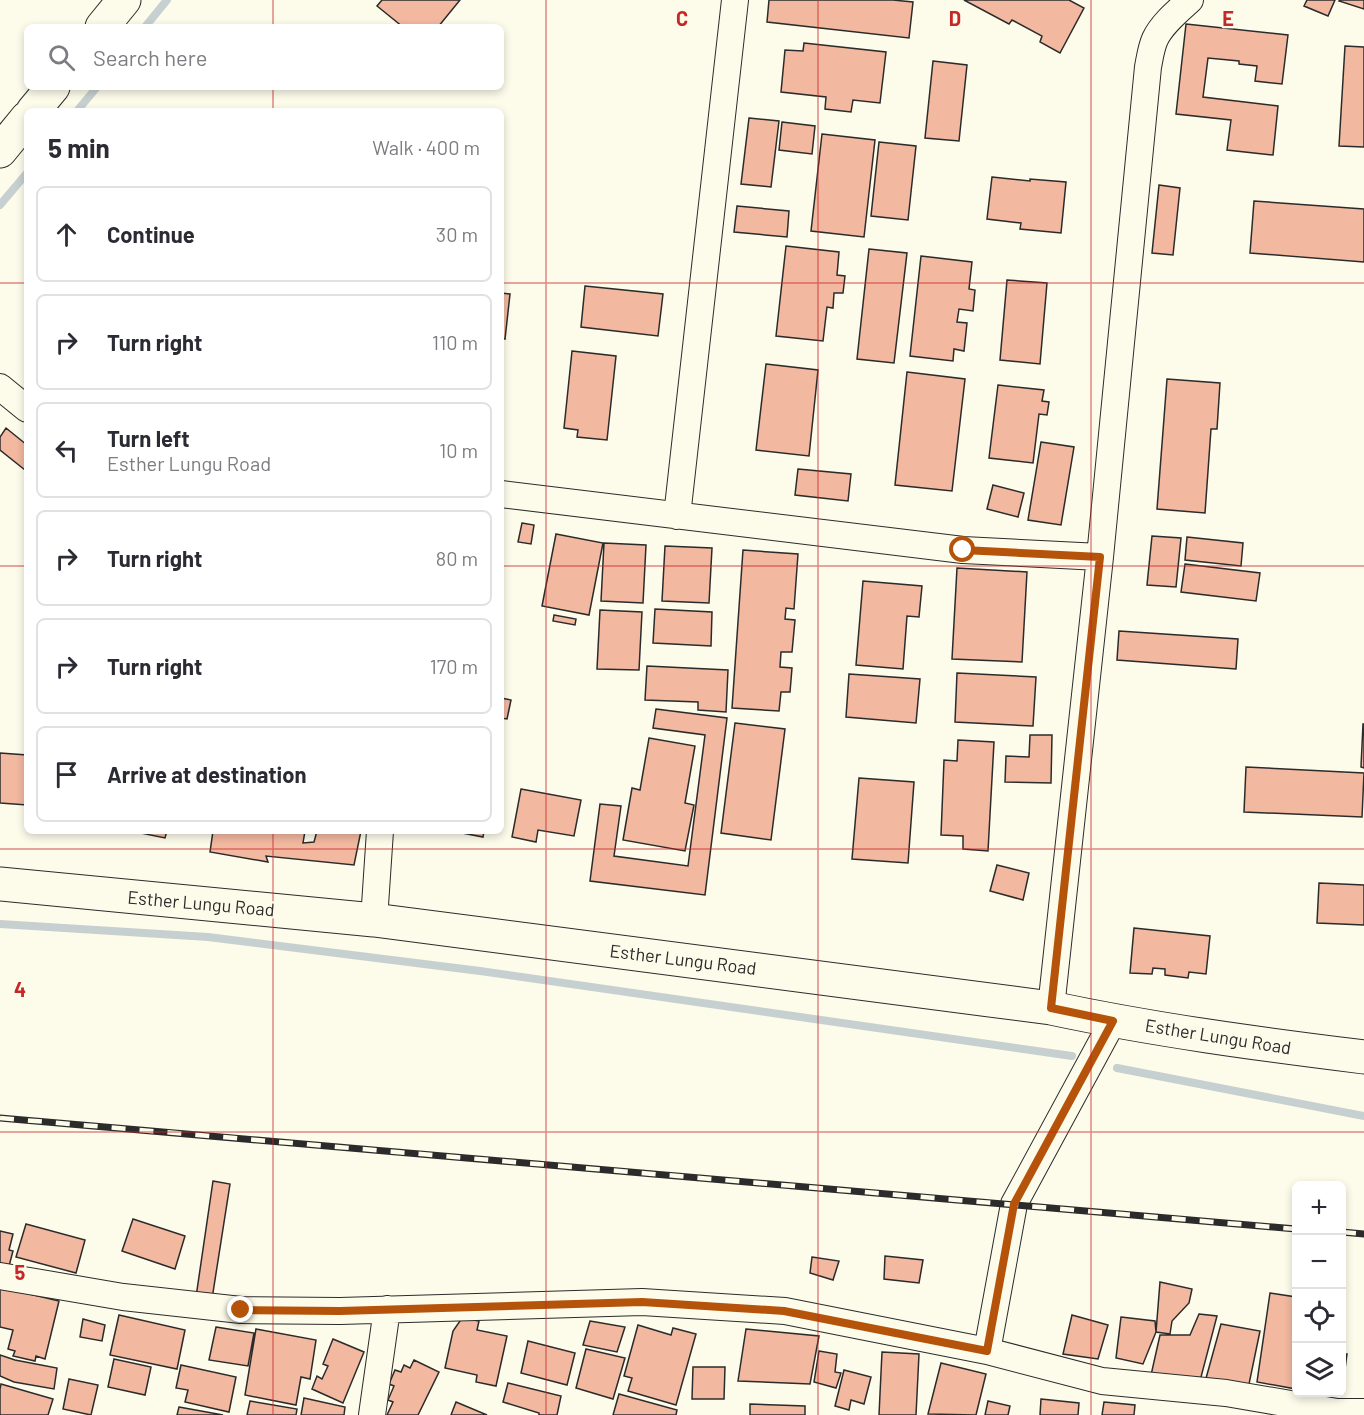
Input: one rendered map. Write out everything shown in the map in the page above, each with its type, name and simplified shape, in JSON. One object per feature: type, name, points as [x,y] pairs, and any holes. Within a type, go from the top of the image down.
[{"type":"street","points":[[104,24],[124,0]]},
{"type":"street","points":[[677,516],[735,0]]},
{"type":"street","points":[[1051,1008],[1100,557],[1148,67],[1156,37],[1190,0]]},
{"type":"street","points":[[36,108],[50,90]]},
{"type":"street","points":[[0,151],[24,122]]},
{"type":"street","points":[[0,387],[24,407]]},
{"type":"street","points":[[504,494],[963,550],[1100,557]]},
{"type":"street","points":[[374,920],[380,834]]},
{"type":"street","name":"Esther Lungu Road","points":[[0,884],[374,920],[1051,1008],[1113,1021],[1364,1057]]},
{"type":"street","points":[[987,1351],[1014,1204],[1113,1021]]},
{"type":"street","points":[[0,1276],[123,1297],[241,1310],[340,1311],[642,1302],[784,1311],[987,1351],[1102,1381],[1226,1393],[1337,1412],[1364,1412]]},
{"type":"street","points":[[372,1415],[387,1310]]},
{"type":"building","points":[[382,0],[460,0],[440,24],[399,24],[377,6]]},
{"type":"building","points":[[769,0],[913,2],[909,38],[767,22]]},
{"type":"building","points":[[964,0],[1069,0],[1084,8],[1060,53],[1040,42],[1042,36],[1012,20],[1009,24]]},
{"type":"building","points":[[1307,0],[1335,0],[1328,16],[1304,6]]},
{"type":"building","points":[[1364,0],[1364,9],[1339,1]]},
{"type":"building","points":[[1186,24],[1288,35],[1282,84],[1255,81],[1257,66],[1239,64],[1239,61],[1208,58],[1203,97],[1278,106],[1273,155],[1227,150],[1231,120],[1176,114]]},
{"type":"building","points":[[804,43],[886,52],[880,103],[853,100],[851,112],[825,109],[826,97],[781,92],[785,50],[803,51]]},
{"type":"building","points":[[1345,46],[1364,47],[1364,147],[1339,146]]},
{"type":"building","points":[[933,61],[967,65],[959,141],[925,138]]},
{"type":"building","points":[[749,118],[779,121],[771,187],[741,184]]},
{"type":"building","points":[[782,122],[815,126],[812,154],[779,150]]},
{"type":"building","points":[[822,134],[875,140],[864,237],[811,231]]},
{"type":"building","points":[[879,142],[916,146],[908,220],[871,216]]},
{"type":"building","points":[[992,177],[1066,182],[1061,233],[1020,229],[1021,223],[987,219]]},
{"type":"building","points":[[1159,185],[1180,188],[1173,255],[1152,253]]},
{"type":"building","points":[[1254,201],[1364,209],[1364,262],[1250,253]]},
{"type":"building","points":[[737,206],[789,211],[787,237],[734,232]]},
{"type":"building","points":[[786,246],[839,252],[837,275],[845,276],[843,293],[834,293],[833,308],[827,307],[823,341],[776,336]]},
{"type":"building","points":[[869,249],[907,253],[894,363],[857,359]]},
{"type":"building","points":[[921,256],[972,262],[969,289],[975,290],[973,311],[959,309],[957,322],[967,323],[964,351],[954,349],[953,361],[910,356]]},
{"type":"building","points":[[1007,280],[1047,283],[1040,364],[1000,360]]},
{"type":"building","points":[[585,286],[663,294],[658,336],[581,327]]},
{"type":"building","points":[[504,293],[510,294],[504,339]]},
{"type":"building","points":[[572,351],[616,356],[607,440],[577,437],[578,430],[564,428]]},
{"type":"building","points":[[766,364],[818,370],[809,456],[756,450]]},
{"type":"building","points":[[907,372],[965,379],[952,491],[895,485]]},
{"type":"building","points":[[1167,379],[1220,383],[1217,429],[1211,429],[1205,513],[1157,509]]},
{"type":"building","points":[[998,385],[1044,390],[1042,401],[1049,402],[1047,415],[1039,414],[1033,463],[989,458]]},
{"type":"building","points":[[6,428],[24,443],[24,469],[0,450],[0,437]]},
{"type":"building","points":[[1041,442],[1074,447],[1061,525],[1028,520]]},
{"type":"building","points":[[798,469],[851,474],[848,501],[795,495]]},
{"type":"building","points":[[993,485],[1024,493],[1018,517],[987,509]]},
{"type":"building","points":[[522,523],[534,525],[531,544],[518,542]]},
{"type":"building","points":[[556,534],[603,543],[589,615],[542,606]]},
{"type":"building","points":[[1152,536],[1181,538],[1176,587],[1147,585]]},
{"type":"building","points":[[1187,537],[1243,543],[1241,566],[1185,560]]},
{"type":"building","points":[[604,543],[646,545],[643,603],[601,601]]},
{"type":"building","points":[[665,546],[712,548],[709,603],[662,601]]},
{"type":"building","points":[[743,550],[798,554],[794,609],[786,608],[785,619],[795,620],[792,652],[781,652],[780,667],[792,668],[790,692],[781,692],[779,711],[732,708]]},
{"type":"building","points":[[1185,564],[1260,573],[1256,601],[1181,592]]},
{"type":"building","points":[[957,568],[1027,572],[1022,662],[952,659]]},
{"type":"building","points":[[863,581],[922,586],[919,617],[907,616],[903,669],[856,665]]},
{"type":"building","points":[[655,609],[712,612],[711,646],[653,643]]},
{"type":"building","points":[[600,610],[642,612],[639,670],[597,669]]},
{"type":"building","points":[[554,615],[576,619],[575,625],[553,621]]},
{"type":"building","points":[[1119,631],[1238,639],[1236,669],[1117,660]]},
{"type":"building","points":[[647,666],[728,670],[726,712],[698,710],[698,702],[645,700]]},
{"type":"building","points":[[957,673],[1036,677],[1033,726],[955,722]]},
{"type":"building","points":[[849,674],[920,679],[916,723],[846,717]]},
{"type":"building","points":[[504,699],[511,700],[507,719],[504,718]]},
{"type":"building","points":[[656,709],[727,718],[705,895],[590,881],[600,804],[621,806],[614,856],[688,866],[705,735],[653,728]]},
{"type":"building","points":[[735,723],[785,729],[771,840],[721,833]]},
{"type":"building","points":[[1364,724],[1364,768],[1361,767]]},
{"type":"building","points":[[1030,735],[1052,735],[1051,783],[1005,782],[1006,756],[1029,757]]},
{"type":"building","points":[[649,738],[695,746],[685,803],[694,805],[685,851],[623,840],[632,788],[640,790]]},
{"type":"building","points":[[958,740],[994,742],[988,851],[963,849],[963,836],[941,835],[944,760],[957,761]]},
{"type":"building","points":[[0,753],[24,755],[24,805],[0,803]]},
{"type":"building","points":[[1246,767],[1364,773],[1362,817],[1244,812]]},
{"type":"building","points":[[859,778],[914,782],[908,863],[852,859]]},
{"type":"building","points":[[521,789],[581,800],[574,836],[538,830],[536,842],[512,837]]},
{"type":"building","points":[[146,834],[166,834],[165,838]]},
{"type":"building","points":[[213,834],[304,834],[303,843],[314,842],[316,834],[360,834],[354,865],[266,856],[268,862],[210,852]]},
{"type":"building","points":[[468,834],[484,834],[483,837]]},
{"type":"building","points":[[997,865],[1029,873],[1023,900],[990,891]]},
{"type":"building","points":[[1319,883],[1364,885],[1364,925],[1317,923]]},
{"type":"building","points":[[1134,928],[1210,936],[1206,974],[1189,972],[1188,978],[1165,975],[1165,969],[1153,968],[1152,974],[1130,973]]},
{"type":"building","points":[[213,1181],[230,1184],[212,1299],[196,1297]]},
{"type":"building","points":[[133,1219],[185,1236],[175,1269],[122,1251]]},
{"type":"building","points":[[26,1224],[85,1240],[76,1273],[16,1257]]},
{"type":"building","points":[[0,1231],[13,1234],[9,1250],[13,1251],[9,1266],[0,1264]]},
{"type":"building","points":[[885,1256],[923,1260],[919,1283],[884,1279]]},
{"type":"building","points":[[812,1257],[839,1261],[833,1280],[810,1273]]},
{"type":"building","points":[[1160,1282],[1192,1289],[1189,1303],[1172,1321],[1170,1334],[1156,1332]]},
{"type":"building","points":[[0,1287],[59,1301],[45,1359],[36,1356],[35,1361],[13,1356],[15,1351],[8,1349],[13,1330],[0,1327]]},
{"type":"building","points":[[1270,1293],[1292,1296],[1292,1388],[1257,1382]]},
{"type":"building","points":[[1199,1314],[1217,1316],[1200,1381],[1151,1375],[1160,1335],[1190,1335]]},
{"type":"building","points":[[119,1315],[185,1330],[177,1369],[110,1355]]},
{"type":"building","points":[[1072,1315],[1108,1325],[1098,1359],[1063,1354]]},
{"type":"building","points":[[1121,1317],[1155,1321],[1156,1332],[1143,1364],[1116,1358]]},
{"type":"building","points":[[462,1318],[479,1321],[477,1330],[507,1336],[496,1386],[476,1382],[477,1375],[445,1368],[453,1331]]},
{"type":"building","points":[[83,1319],[105,1325],[102,1341],[80,1337]]},
{"type":"building","points":[[590,1321],[625,1327],[617,1352],[583,1345]]},
{"type":"building","points":[[1221,1324],[1260,1331],[1248,1389],[1205,1382]]},
{"type":"building","points":[[638,1325],[671,1335],[673,1328],[696,1334],[676,1405],[628,1391],[632,1378],[624,1376]]},
{"type":"building","points":[[216,1327],[254,1333],[248,1366],[209,1360]]},
{"type":"building","points":[[256,1329],[316,1340],[310,1379],[301,1377],[296,1405],[245,1395]]},
{"type":"building","points":[[746,1329],[819,1336],[810,1384],[738,1381]]},
{"type":"building","points":[[333,1339],[364,1352],[343,1403],[312,1389],[317,1376],[322,1379],[328,1366],[323,1364]]},
{"type":"building","points":[[528,1341],[575,1353],[567,1385],[521,1373]]},
{"type":"building","points":[[586,1349],[625,1358],[613,1399],[576,1388]]},
{"type":"building","points":[[819,1351],[837,1354],[835,1372],[841,1373],[836,1388],[814,1382]]},
{"type":"building","points":[[882,1352],[919,1354],[916,1415],[879,1415]]},
{"type":"building","points":[[0,1355],[57,1368],[54,1389],[14,1382],[0,1376]]},
{"type":"building","points":[[114,1359],[151,1367],[145,1395],[108,1387]]},
{"type":"building","points":[[414,1360],[439,1372],[418,1415],[387,1415],[393,1402],[388,1400],[394,1386],[389,1384],[395,1370],[401,1372],[404,1365],[410,1368]]},
{"type":"building","points":[[941,1363],[986,1374],[976,1415],[928,1414]]},
{"type":"building","points":[[181,1365],[236,1377],[229,1412],[185,1402],[188,1390],[176,1388]]},
{"type":"building","points":[[693,1367],[725,1367],[724,1399],[692,1399]]},
{"type":"building","points":[[844,1370],[871,1377],[864,1404],[851,1400],[849,1410],[835,1406]]},
{"type":"building","points":[[69,1379],[98,1385],[91,1415],[63,1409]]},
{"type":"building","points":[[508,1383],[561,1396],[557,1415],[539,1415],[539,1413],[503,1402]]},
{"type":"building","points":[[1,1384],[53,1399],[48,1415],[0,1415]]},
{"type":"building","points":[[619,1394],[677,1410],[676,1415],[613,1415]]},
{"type":"building","points":[[304,1398],[345,1407],[344,1415],[301,1415]]},
{"type":"building","points":[[1041,1399],[1079,1403],[1078,1415],[1040,1415]]},
{"type":"building","points":[[250,1401],[297,1409],[296,1415],[247,1415]]},
{"type":"building","points":[[988,1401],[1010,1406],[1008,1415],[985,1415]]},
{"type":"building","points":[[456,1402],[487,1415],[451,1415]]},
{"type":"building","points":[[1104,1402],[1135,1405],[1134,1415],[1102,1415]]},
{"type":"building","points":[[750,1404],[805,1406],[805,1415],[750,1415]]},
{"type":"building","points":[[179,1407],[223,1415],[177,1415]]},
{"type":"waterway","points":[[147,24],[167,0]]},
{"type":"waterway","points":[[80,108],[94,90]]},
{"type":"waterway","points":[[0,205],[24,177]]},
{"type":"waterway","points":[[0,924],[208,937],[480,971],[1072,1056]]},
{"type":"waterway","points":[[1117,1068],[1364,1116]]},
{"type":"railway","points":[[0,1118],[1292,1229]]},
{"type":"railway","points":[[1346,1232],[1364,1234]]},
{"type":"route","points":[[241,1310],[340,1311],[642,1302],[784,1311],[987,1351],[1014,1204],[1113,1021],[1051,1008],[1100,557],[963,550]]}]
